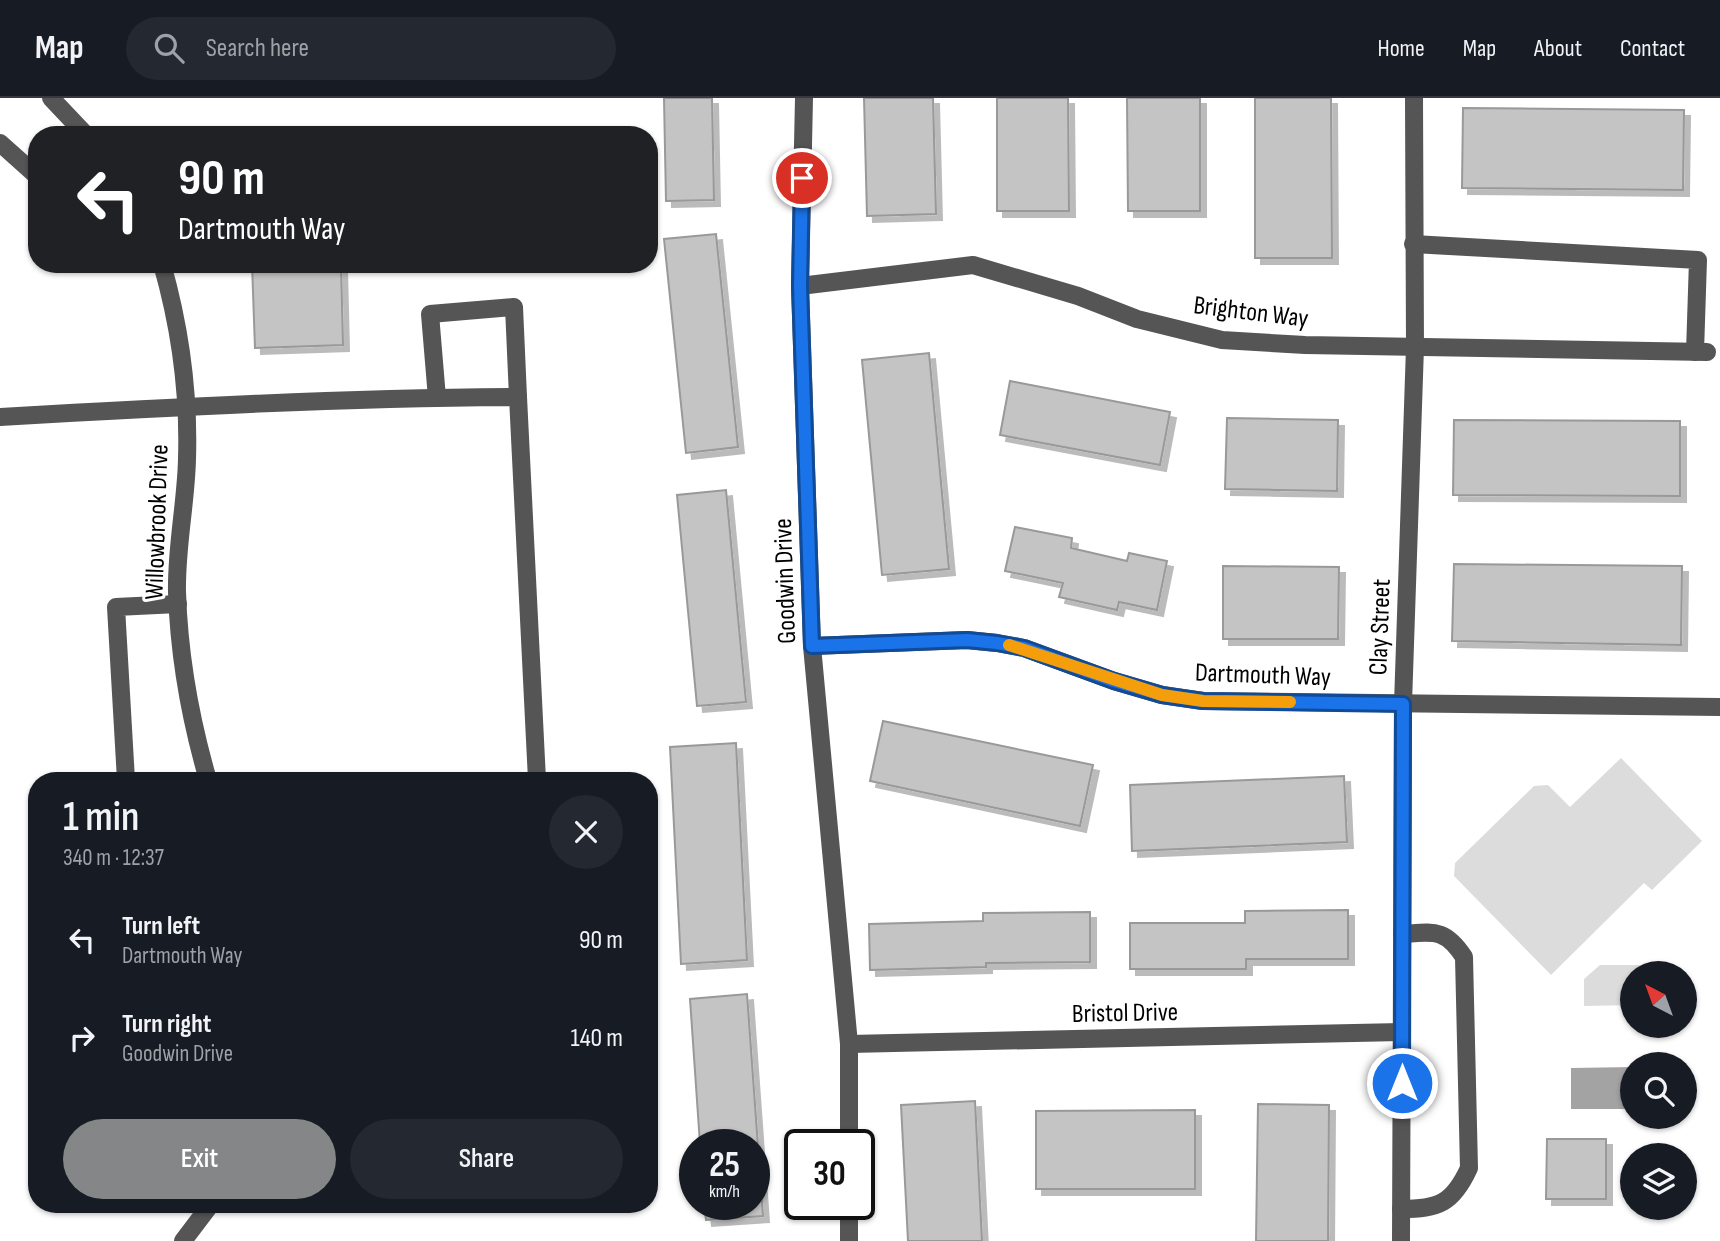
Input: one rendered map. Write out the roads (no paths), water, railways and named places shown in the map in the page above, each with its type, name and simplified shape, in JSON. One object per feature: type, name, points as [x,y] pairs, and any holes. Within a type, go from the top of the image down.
[{"type":"street","name":"Goodwin Drive","points":[[804,98],[800,286],[812,646],[849,1044],[849,1129]]},
{"type":"street","name":"Clay Street","points":[[1401,1241],[1403,704],[1415,347],[1414,98]]},
{"type":"street","points":[[60,101],[79,126]]},
{"type":"street","points":[[0,143],[28,168]]},
{"type":"street","name":"Brighton Way","points":[[800,286],[973,265],[1077,296],[1137,319],[1222,340],[1305,345],[1701,352],[1698,260],[1413,244]]},
{"type":"street","name":"Willowbrook Drive","points":[[164,273],[180,339],[185,406],[187,458],[178,604],[182,667],[206,772]]},
{"type":"street","points":[[437,398],[430,314],[514,307],[537,772]]},
{"type":"street","points":[[0,417],[185,406],[518,397]]},
{"type":"street","points":[[126,772],[116,607],[178,604]]},
{"type":"street","name":"Dartmouth Way","points":[[812,646],[967,640],[997,643],[1024,648],[1114,681],[1162,695],[1203,701],[1720,708]]},
{"type":"street","points":[[1401,1209],[1427,1209],[1448,1201],[1460,1187],[1469,1168],[1464,957],[1453,941],[1438,932],[1402,933]]},
{"type":"street","name":"Bristol Drive","points":[[849,1044],[1402,1032]]},
{"type":"street","points":[[183,1241],[206,1213]]},
{"type":"street","points":[[849,1220],[849,1241]]}]
